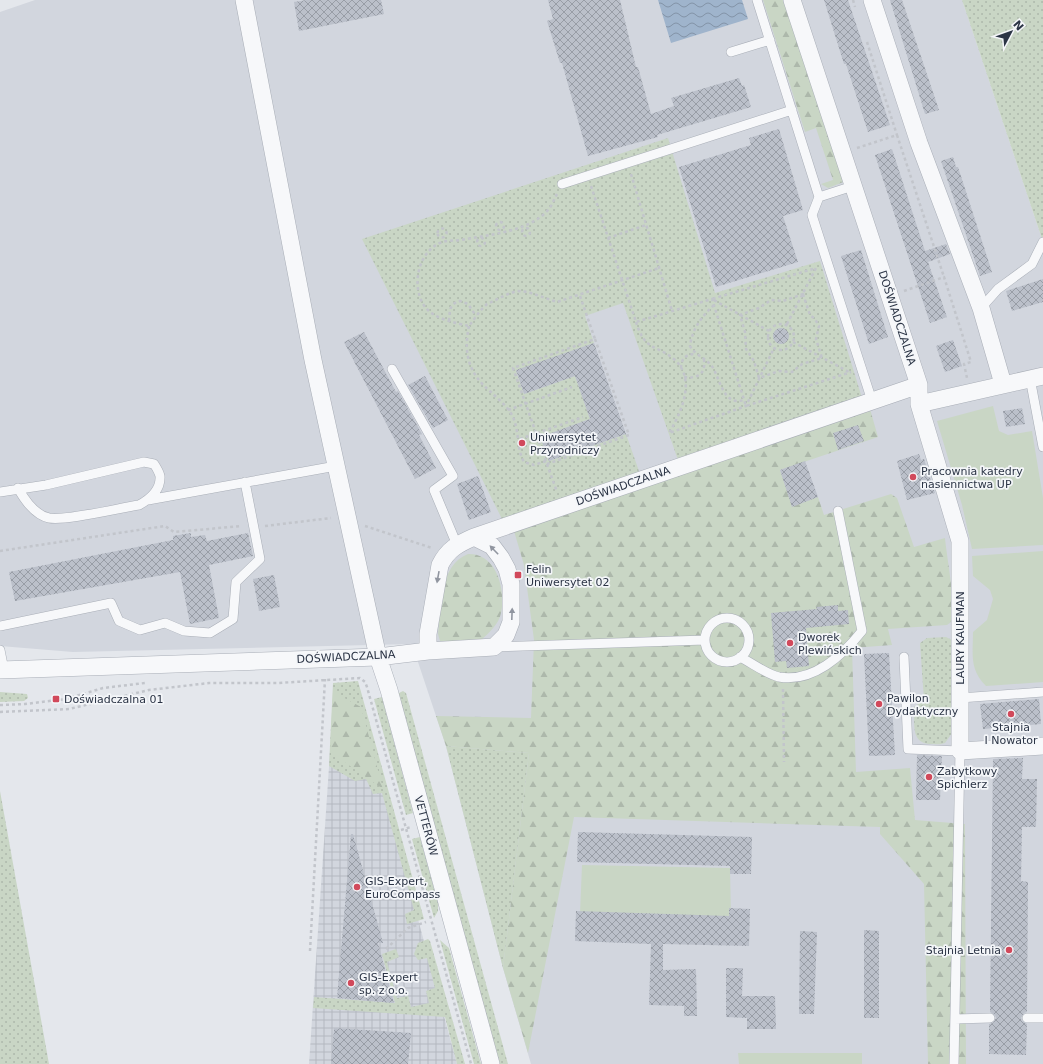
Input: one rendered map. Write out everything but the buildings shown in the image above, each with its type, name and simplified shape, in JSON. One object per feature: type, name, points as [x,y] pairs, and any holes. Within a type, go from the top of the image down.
[{"type":"street","name":"VETTERÓW","points":[[244,0],[313,360],[378,657],[389,690],[491,1064]]},
{"type":"street","name":"DOŚWIADCZALNA","points":[[452,549],[474,537],[919,385],[792,0]]},
{"type":"street","points":[[872,0],[919,143],[982,308],[1004,384]]},
{"type":"street","points":[[919,404],[1037,377]]},
{"type":"street","name":"LAURY KAUFMAN","points":[[919,385],[919,404],[960,541],[960,751]]},
{"type":"street","points":[[474,537],[492,546],[508,569],[511,584],[511,622],[506,635],[494,647]]},
{"type":"street","points":[[428,651],[428,634],[440,565],[452,549]]},
{"type":"street","name":"DOŚWIADCZALNA","points":[[2,670],[378,657],[428,651],[494,647]]},
{"type":"street","points":[[960,751],[1043,746]]},
{"type":"lane","points":[[757,0],[819,197],[812,215],[872,401]]},
{"type":"lane","points":[[731,52],[770,40]]},
{"type":"lane","points":[[562,184],[792,110]]},
{"type":"lane","points":[[819,197],[853,186]]},
{"type":"lane","points":[[982,308],[998,289],[1032,264],[1043,242]]},
{"type":"lane","points":[[392,369],[453,476],[434,490],[452,549]]},
{"type":"lane","points":[[1037,377],[1043,447]]},
{"type":"lane","points":[[0,492],[18,488],[46,485],[144,462],[154,464],[160,476],[156,492],[139,505],[62,518],[48,518],[36,510],[24,499],[18,488]]},
{"type":"lane","points":[[147,500],[336,466]]},
{"type":"lane","points":[[0,626],[111,603],[119,621],[140,630],[165,623],[184,632],[210,633],[233,619],[236,582],[260,559],[245,482]]},
{"type":"lane","points":[[740,657],[770,673],[783,677],[802,676],[826,665],[843,653],[862,631],[838,511]]},
{"type":"lane","points":[[724,618],[738,621],[746,629],[748,636],[748,647],[740,657],[734,661],[719,660],[712,656],[708,650],[705,640],[707,630],[716,620],[724,618]]},
{"type":"lane","points":[[494,647],[705,640]]},
{"type":"lane","points":[[0,650],[2,670]]},
{"type":"lane","points":[[904,657],[908,749],[960,751]]},
{"type":"lane","points":[[960,698],[1043,692]]},
{"type":"lane","name":"LAURY KAUFMAN","points":[[954,1064],[960,751]]},
{"type":"lane","points":[[955,1019],[990,1018]]},
{"type":"lane","points":[[1027,1018],[1043,1018]]},
{"type":"path","points":[[853,0],[856,8]]},
{"type":"path","points":[[865,38],[971,362],[964,364],[972,392]]},
{"type":"path","points":[[851,150],[897,135]]},
{"type":"path","points":[[627,163],[672,311]]},
{"type":"path","points":[[588,176],[640,333],[648,345],[669,356],[681,368]]},
{"type":"path","points":[[469,326],[449,321],[435,315],[425,308],[417,287],[419,268],[425,258],[438,244],[480,237],[524,227],[540,218],[549,209],[562,184]]},
{"type":"path","points":[[608,238],[646,225]]},
{"type":"path","points":[[444,238],[445,242]]},
{"type":"path","points":[[580,296],[629,435],[534,466],[524,462],[520,453],[520,439],[516,425],[508,410],[471,370],[466,352],[469,326],[476,316],[496,298],[517,291],[528,292],[557,302],[580,296],[659,268]]},
{"type":"path","points":[[636,322],[816,268],[787,324]]},
{"type":"path","points":[[899,292],[944,277]]},
{"type":"path","points":[[740,315],[759,308],[771,300],[783,301],[803,294]]},
{"type":"path","points":[[803,294],[810,314],[819,326],[816,340],[822,358]]},
{"type":"path","points":[[712,299],[746,406]]},
{"type":"path","points":[[712,299],[769,331]]},
{"type":"path","points":[[449,321],[449,310],[451,305],[460,301],[468,304],[476,316]]},
{"type":"path","points":[[714,305],[700,321],[691,337],[690,346],[696,354],[714,370],[723,390],[734,400],[744,400]]},
{"type":"path","points":[[740,315],[745,332],[746,349],[754,361],[759,378]]},
{"type":"path","points":[[778,323],[787,324],[793,331],[793,342],[786,349],[774,348],[768,341],[769,331],[778,323]]},
{"type":"path","points":[[557,493],[513,368],[595,339]]},
{"type":"path","points":[[793,342],[850,372]]},
{"type":"path","points":[[746,406],[774,348]]},
{"type":"path","points":[[696,354],[690,354],[685,357],[681,363],[684,377],[685,396],[679,417],[668,433],[861,369]]},
{"type":"path","points":[[759,378],[778,371],[792,372],[802,364],[822,358]]},
{"type":"path","points":[[684,377],[696,377],[702,373],[705,367],[704,360]]},
{"type":"path","points":[[508,410],[572,386]]},
{"type":"path","points":[[520,439],[583,416]]},
{"type":"path","points":[[0,551],[165,526],[174,532],[253,526],[337,517],[452,549]]},
{"type":"path","points":[[310,951],[325,680],[328,659]]},
{"type":"path","points":[[783,677],[784,762]]},
{"type":"path","points":[[0,712],[69,708],[149,690],[209,683],[360,678],[365,682],[471,1064]]},
{"type":"path","points":[[0,705],[25,704],[66,699],[103,688],[147,682]]},
{"type":"path","points":[[401,830],[414,826]]},
{"type":"path","points":[[386,949],[408,928],[426,922]]},
{"type":"shaded area","name":"Uniwersytet Przyrodniczy","points":[[35,0],[962,0],[1043,242],[1043,1064],[531,1064],[503,968],[446,746],[412,644],[73,652],[0,646],[0,12]]},
{"type":"shaded area","name":"GIS-Expert, EuroCompass","points":[[330,752],[383,789],[457,1064],[309,1064]]},
{"type":"green space","points":[[763,0],[787,0],[846,181],[828,188],[821,184],[833,180],[816,128],[805,132]]},
{"type":"green space","points":[[962,0],[1043,0],[1043,242]]},
{"type":"green space","points":[[668,138],[715,293],[820,261],[862,398],[678,460],[623,303],[585,316],[594,343],[516,371],[524,394],[575,376],[590,419],[541,437],[549,461],[626,434],[640,474],[502,519],[362,239]]},
{"type":"green space","points":[[993,406],[999,431],[1008,435],[1032,431],[1043,498],[1043,545],[972,549],[962,505],[937,421]]},
{"type":"green space","points":[[870,409],[878,437],[780,470],[792,506],[818,497],[824,515],[891,494],[897,498],[914,547],[945,538],[953,610],[951,622],[947,625],[888,629],[892,645],[852,648],[856,772],[910,768],[915,820],[965,824],[966,1064],[928,1064],[924,884],[880,834],[880,827],[574,817],[528,1053],[503,968],[529,753],[446,746],[436,716],[531,718],[534,640],[524,565],[514,531]]},
{"type":"green space","points":[[1043,551],[1043,682],[986,686],[974,667],[973,632],[987,620],[993,599],[990,590],[973,576],[972,556]]},
{"type":"green space","points":[[468,554],[478,555],[493,566],[497,574],[502,594],[500,617],[493,628],[481,640],[440,641],[438,634],[443,588],[452,567]]},
{"type":"green space","points":[[946,637],[954,641],[952,733],[945,743],[925,743],[920,741],[917,737],[914,726],[914,707],[924,700],[920,643],[927,638]]},
{"type":"green space","points":[[358,681],[424,919],[407,924],[405,914],[414,910],[382,793],[373,794],[366,779],[355,781],[329,766],[333,683]]},
{"type":"green space","points":[[403,691],[406,693],[508,1064],[500,1064],[487,1018],[399,697],[399,693]]},
{"type":"green space","points":[[0,692],[27,694],[28,698],[24,701],[0,702]]},
{"type":"green space","points":[[333,692],[361,707],[383,789],[330,752]]},
{"type":"green space","points":[[382,697],[413,813],[406,815],[374,699]]},
{"type":"green space","points":[[446,746],[529,753],[503,968]]},
{"type":"green space","points":[[0,791],[49,1064],[0,1064]]},
{"type":"green space","points":[[420,837],[438,903],[438,911],[434,918],[412,839]]},
{"type":"green space","points":[[582,865],[730,868],[731,917],[580,914]]},
{"type":"green space","points":[[428,939],[430,941],[465,1064],[457,1064],[445,1017],[313,1008],[314,997],[395,1003],[382,954],[396,949],[399,957],[387,962],[397,998],[408,996],[411,1007],[429,1003],[426,991],[435,988],[427,958],[418,960],[414,954],[418,943]]},
{"type":"green space","points":[[440,940],[449,948],[481,1064],[474,1064]]},
{"type":"green space","points":[[738,1053],[862,1053],[862,1064],[739,1064]]},
{"type":"water","points":[[658,0],[742,0],[748,19],[671,43]]},
{"type":"place","name":"Uniwersytet Przyrodniczy","points":[[522,443]]},
{"type":"place","name":"Pracownia katedry nasiennictwa UP","points":[[913,477]]},
{"type":"place","name":"Felin Uniwersytet 02","points":[[518,575]]},
{"type":"place","name":"Dworek Plewińskich","points":[[790,643]]},
{"type":"place","name":"Doświadczalna 01","points":[[56,699]]},
{"type":"place","name":"Pawilon Dydaktyczny","points":[[879,704]]},
{"type":"place","name":"Stajnia I Nowator","points":[[1011,714]]},
{"type":"place","name":"Zabytkowy Spichlerz","points":[[929,777]]},
{"type":"place","name":"GIS-Expert, EuroCompass","points":[[357,887]]},
{"type":"place","name":"Stajnia Letnia","points":[[1009,950]]},
{"type":"place","name":"GIS-Expert sp. z o.o.","points":[[351,983]]}]
